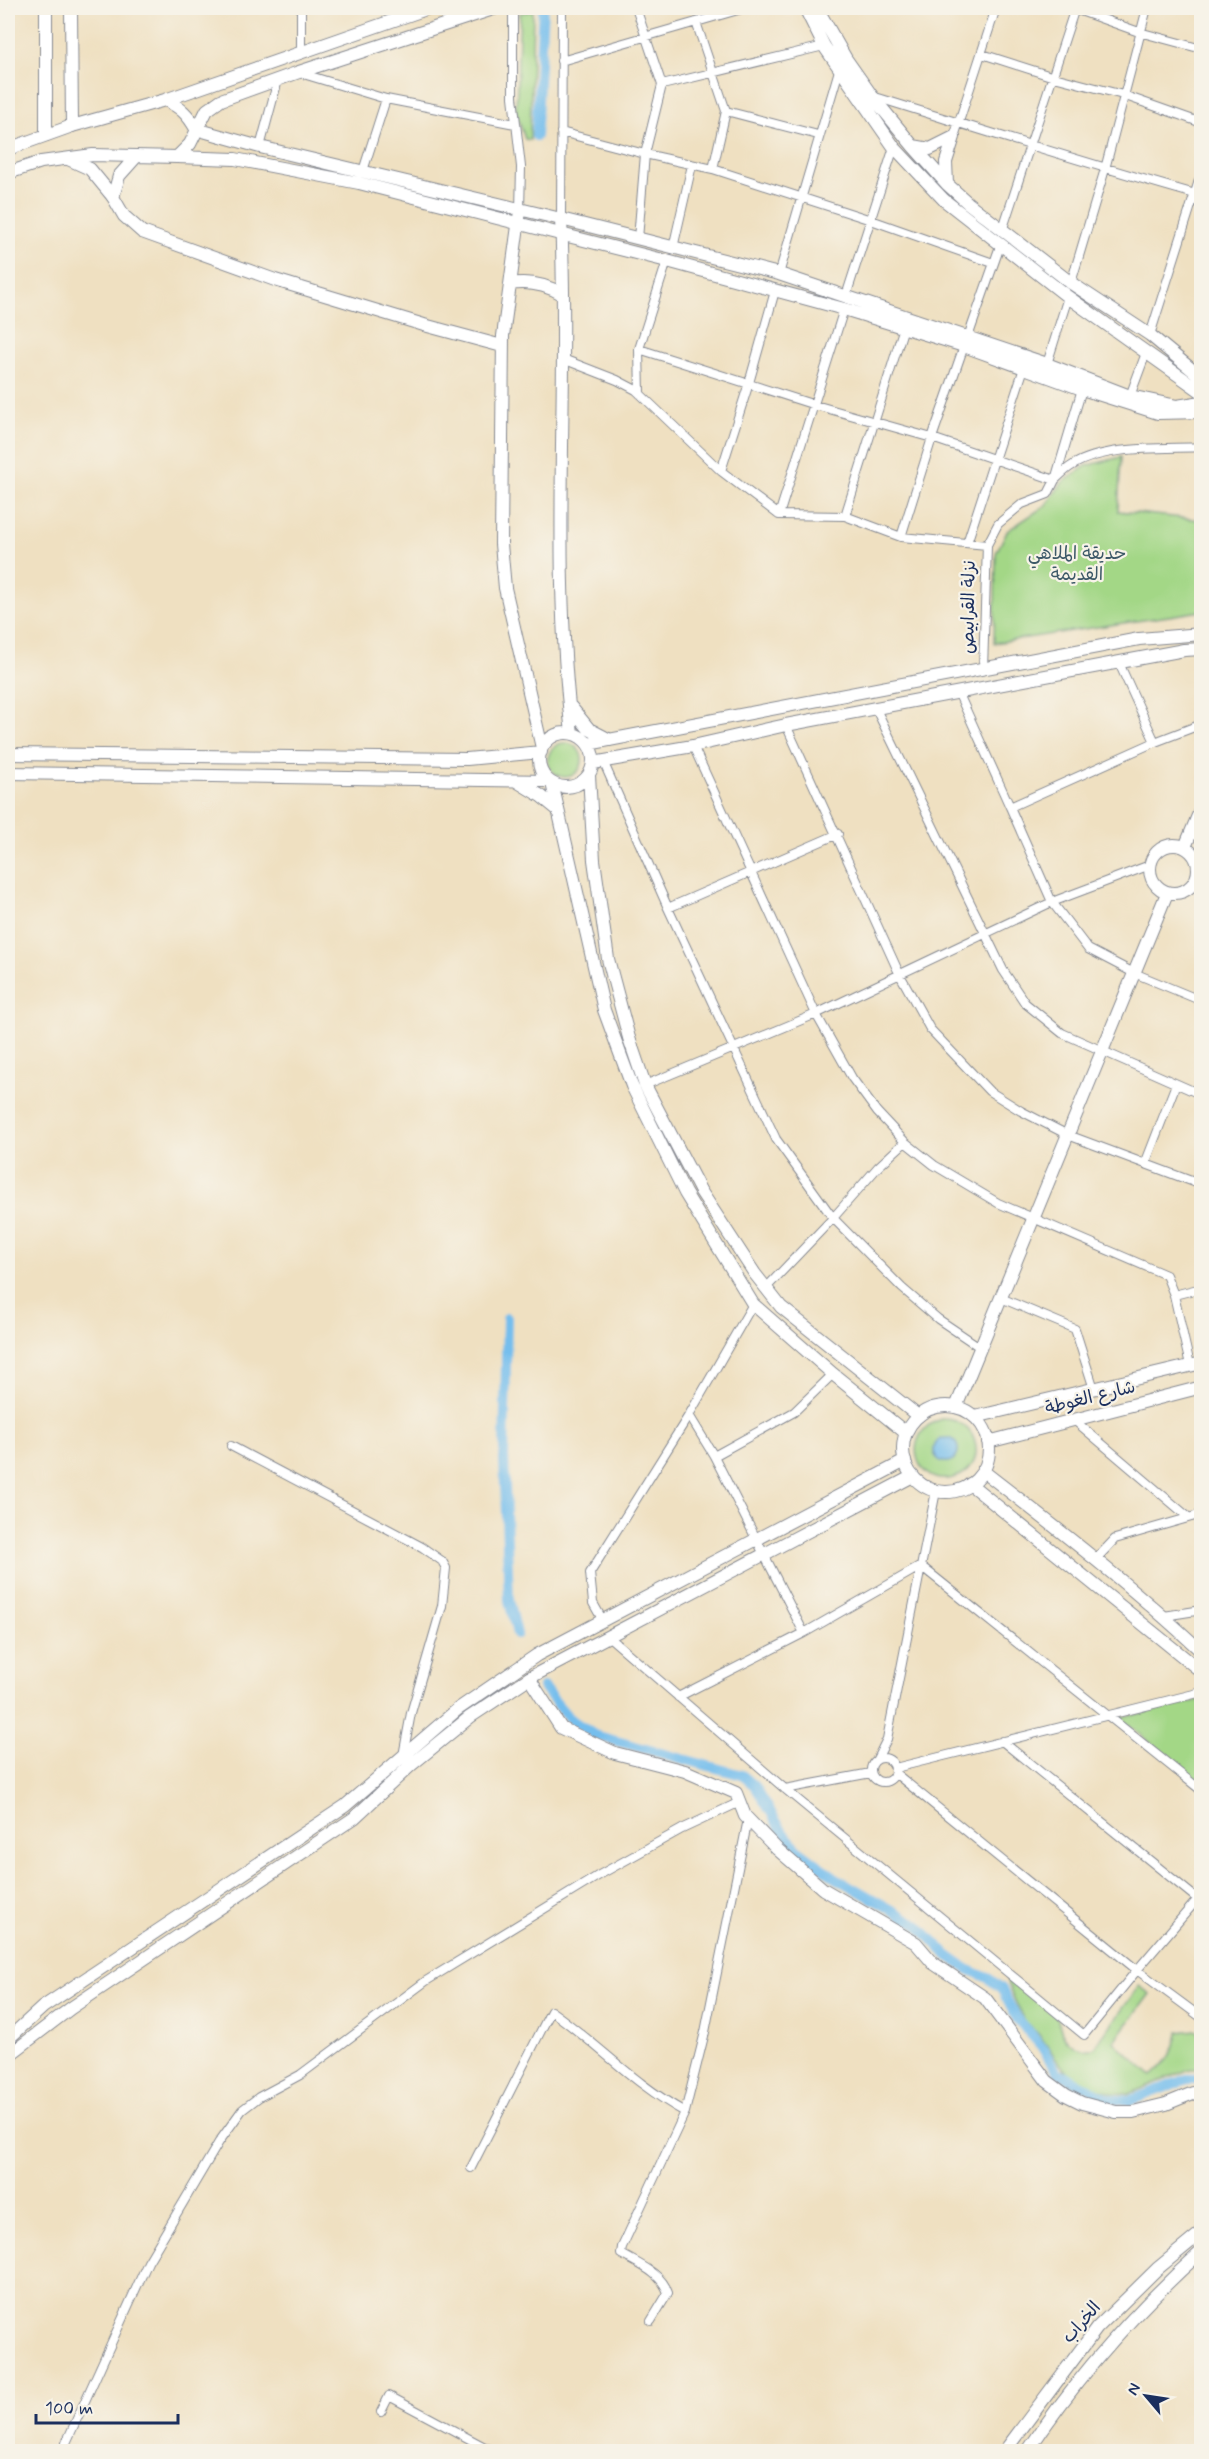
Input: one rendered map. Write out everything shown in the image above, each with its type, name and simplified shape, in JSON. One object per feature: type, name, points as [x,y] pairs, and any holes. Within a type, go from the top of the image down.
[{"type":"main road","points":[[46,8],[46,135]]},
{"type":"main road","points":[[71,8],[72,126]]},
{"type":"main road","points":[[8,149],[72,126],[165,100],[429,8]]},
{"type":"main road","points":[[177,157],[190,144],[207,110],[220,100],[496,8]]},
{"type":"main road","points":[[805,8],[824,46],[894,147],[944,200],[1068,297],[1202,392]]},
{"type":"main road","points":[[817,8],[846,59],[872,96],[947,184],[1071,283],[1150,335],[1202,378]]},
{"type":"main road","points":[[165,100],[180,107],[196,129],[260,147],[778,274],[846,296],[966,341],[1024,368],[1082,389],[1158,412],[1202,412]]},
{"type":"main road","points":[[913,146],[930,148],[954,137]]},
{"type":"main road","points":[[947,184],[945,162],[954,137]]},
{"type":"main road","points":[[8,173],[41,162],[93,156],[235,159],[348,181],[667,261],[1047,364],[1130,396],[1177,406],[1202,402]]},
{"type":"main road","points":[[113,197],[119,176],[136,157]]},
{"type":"main road","points":[[68,159],[90,169],[113,197],[124,216],[142,232],[275,279],[424,325],[502,346]]},
{"type":"main road","points":[[520,211],[502,346],[502,575],[541,750],[540,767],[550,782],[604,1010],[632,1086],[685,1193],[753,1304],[833,1374],[906,1433]]},
{"type":"main road","points":[[561,219],[563,358],[560,580],[572,733]]},
{"type":"main road","points":[[510,284],[521,282],[542,285],[562,294]]},
{"type":"main road","points":[[588,744],[1139,639],[1202,634]]},
{"type":"main road","points":[[8,773],[514,781],[550,782],[562,787],[572,787],[582,782],[595,766],[875,707],[1202,649]]},
{"type":"main road","points":[[568,700],[584,725],[610,740]]},
{"type":"main road","points":[[8,754],[467,759],[541,750],[554,736],[572,733],[584,739],[593,753],[595,766],[594,860],[608,958],[629,1038],[645,1085],[700,1190],[781,1307],[918,1416]]},
{"type":"main road","points":[[514,781],[533,790],[557,809]]},
{"type":"main road","points":[[1185,848],[1202,806]]},
{"type":"main road","points":[[1178,845],[1199,859],[1198,886],[1182,892],[1167,893],[1160,890],[1151,879],[1152,858],[1163,847],[1178,845]]},
{"type":"main road","points":[[956,1407],[1167,893]]},
{"type":"main road","points":[[975,1417],[1196,1364]]},
{"type":"main road","name":"شارع الغوطة","points":[[988,1442],[1202,1387]]},
{"type":"main road","points":[[936,1407],[956,1407],[975,1417],[986,1433],[987,1462],[983,1471],[960,1490],[936,1491],[923,1485],[913,1476],[905,1461],[903,1447],[906,1433],[918,1416],[936,1407]]},
{"type":"main road","points":[[8,2038],[43,2007],[345,1806],[458,1708],[515,1669],[602,1619],[905,1461]]},
{"type":"main road","points":[[983,1471],[1164,1616],[1202,1652]]},
{"type":"main road","points":[[8,2056],[70,2007],[354,1818],[411,1765],[470,1717],[529,1678],[913,1476]]},
{"type":"main road","points":[[970,1484],[1202,1672]]},
{"type":"main road","points":[[529,1678],[561,1728],[615,1753],[685,1771],[736,1793],[748,1819],[777,1849],[823,1889],[916,1943],[933,1963],[985,1998],[1047,2081],[1066,2095],[1082,2103],[1116,2112],[1133,2112],[1166,2104],[1193,2093],[1202,2095]]},
{"type":"main road","name":"الخراب","points":[[1004,2451],[1097,2328],[1157,2269],[1202,2232]]},
{"type":"main road","points":[[1028,2451],[1048,2420],[1110,2344],[1169,2280],[1202,2250]]},
{"type":"street","points":[[301,8],[301,52]]},
{"type":"street","points":[[513,8],[513,97],[521,166],[520,211]]},
{"type":"street","points":[[561,219],[562,8]]},
{"type":"street","points":[[636,8],[662,85],[645,154],[638,239]]},
{"type":"street","points":[[561,62],[745,8]]},
{"type":"street","points":[[954,137],[996,8]]},
{"type":"street","points":[[1003,228],[1054,77],[1074,8],[1139,32],[1202,48]]},
{"type":"street","points":[[1071,283],[1105,169],[1147,8]]},
{"type":"street","points":[[696,22],[726,111],[713,169]]},
{"type":"street","points":[[662,85],[824,46]]},
{"type":"street","points":[[982,54],[1054,77],[1123,95],[1202,123]]},
{"type":"street","points":[[778,274],[840,67]]},
{"type":"street","points":[[299,72],[386,99],[515,124]]},
{"type":"street","points":[[260,147],[278,80]]},
{"type":"street","points":[[872,96],[1105,169],[1198,195]]},
{"type":"street","points":[[363,171],[386,99]]},
{"type":"street","points":[[726,111],[818,135]]},
{"type":"street","points":[[561,132],[713,169],[871,220],[993,263]]},
{"type":"street","points":[[846,296],[894,147]]},
{"type":"street","points":[[673,248],[692,165]]},
{"type":"street","points":[[1150,335],[1198,195],[1202,171]]},
{"type":"street","points":[[901,537],[932,438],[1000,246]]},
{"type":"street","points":[[640,394],[639,349],[667,261]]},
{"type":"street","points":[[721,471],[775,291]]},
{"type":"street","points":[[1047,364],[1068,297]]},
{"type":"street","points":[[779,515],[844,309]]},
{"type":"street","points":[[845,516],[904,327]]},
{"type":"street","points":[[639,349],[815,405],[932,438],[1054,480]]},
{"type":"street","points":[[1130,396],[1146,353]]},
{"type":"street","points":[[563,358],[617,380],[640,394],[721,471],[779,515],[845,516],[901,537],[987,545],[998,524],[1022,504],[1048,494],[1082,389]]},
{"type":"street","points":[[968,543],[1024,368]]},
{"type":"street","points":[[1054,480],[1073,465],[1094,456],[1115,452],[1202,447]]},
{"type":"street","name":"نزلة القرابيص","points":[[983,669],[987,545]]},
{"type":"street","points":[[1119,663],[1155,742]]},
{"type":"street","points":[[958,692],[1052,902],[1088,950],[1134,973],[1202,1001]]},
{"type":"street","points":[[875,707],[1003,970],[1025,1003],[1062,1033],[1202,1095]]},
{"type":"street","points":[[1010,807],[1155,742],[1202,724]]},
{"type":"street","points":[[786,725],[899,973],[930,1029],[989,1091],[1021,1112],[1068,1135],[1202,1185]]},
{"type":"street","points":[[693,747],[816,1014],[852,1078],[877,1112],[905,1142],[934,1165],[998,1203],[1166,1275],[1196,1364]]},
{"type":"street","points":[[595,766],[668,908],[735,1047],[776,1139],[833,1218],[902,1288],[938,1319],[981,1348]]},
{"type":"street","points":[[668,908],[837,834]]},
{"type":"street","points":[[645,1085],[816,1014],[984,932],[1052,902],[1150,865]]},
{"type":"street","points":[[1145,1164],[1176,1084]]},
{"type":"street","points":[[766,1288],[878,1167],[905,1142]]},
{"type":"street","points":[[1174,1295],[1202,1288]]},
{"type":"street","points":[[1001,1298],[1074,1329],[1094,1389]]},
{"type":"street","points":[[602,1619],[593,1603],[590,1573],[689,1415],[753,1304]]},
{"type":"street","points":[[714,1456],[794,1412],[833,1374]]},
{"type":"street","points":[[689,1415],[714,1456],[804,1634]]},
{"type":"street","points":[[1074,1420],[1188,1516]]},
{"type":"street","points":[[231,1446],[423,1548],[442,1561],[446,1568],[442,1606],[411,1713],[403,1756]]},
{"type":"street","points":[[911,1786],[876,1780],[871,1773],[872,1765],[887,1739],[936,1491]]},
{"type":"street","points":[[1096,1560],[1115,1539],[1188,1516],[1202,1514]]},
{"type":"street","points":[[678,1697],[804,1634],[921,1566]]},
{"type":"street","points":[[921,1566],[1202,1791]]},
{"type":"street","points":[[1164,1616],[1202,1610]]},
{"type":"street","points":[[608,1636],[785,1789],[1084,2035],[1137,1970],[1200,1899],[1002,1741]]},
{"type":"street","points":[[894,1767],[1202,1692]]},
{"type":"street","points":[[887,1739],[894,1767],[888,1781]]},
{"type":"street","points":[[877,1759],[885,1758],[911,1786],[1137,1970],[1202,2018]]},
{"type":"street","points":[[785,1789],[871,1773]]},
{"type":"street","points":[[68,2451],[66,2443],[148,2262],[207,2161],[242,2110],[259,2097],[300,2075],[426,1981],[601,1874],[682,1829],[740,1802]]},
{"type":"street","points":[[651,2321],[668,2293],[665,2283],[649,2270],[621,2254],[622,2247],[685,2112],[705,2032],[748,1819]]},
{"type":"street","points":[[471,2168],[551,2011],[581,2032],[639,2082],[685,2112]]},
{"type":"street","points":[[381,2412],[389,2396],[494,2451]]},
{"type":"green space","points":[[533,11],[530,140],[525,139],[516,112],[520,13]]},
{"type":"green space","name":"حديقة الملاهي القديمة","points":[[1121,457],[1118,511],[1201,520],[1201,611],[994,643],[996,553],[1007,531],[1045,506],[1062,483],[1086,466]]},
{"type":"green space","points":[[565,743],[577,748],[582,760],[577,772],[565,777],[553,772],[548,760],[553,748]]},
{"type":"green space","points":[[941,1419],[965,1426],[972,1434],[976,1444],[976,1455],[972,1465],[965,1473],[953,1478],[940,1479],[929,1475],[921,1467],[917,1457],[916,1446],[920,1435],[928,1426]]},
{"type":"green space","points":[[1199,1700],[1202,1703],[1201,1784],[1120,1718]]},
{"type":"green space","points":[[1011,1979],[1055,2014],[1065,2038],[1073,2046],[1084,2049],[1095,2047],[1139,1986],[1150,1994],[1114,2042],[1152,2076],[1170,2057],[1178,2032],[1195,2030],[1201,2035],[1201,2069],[1190,2069],[1129,2094],[1113,2093],[1089,2086],[1071,2076],[1040,2036],[1024,2021],[1008,1985],[1007,1980]]},
{"type":"water","points":[[946,1438],[955,1441],[958,1450],[955,1459],[946,1462],[937,1459],[934,1450],[937,1441]]},
{"type":"waterway","points":[[536,136],[543,8]]},
{"type":"waterway","points":[[507,1318],[504,1456],[509,1600],[517,1634]]},
{"type":"waterway","points":[[543,1687],[569,1718],[594,1735],[742,1775],[755,1786],[784,1834],[800,1851],[836,1878],[917,1924],[947,1955],[1001,1988],[1017,2019],[1041,2046],[1057,2072],[1109,2099],[1129,2101],[1187,2079],[1202,2079]]}]
